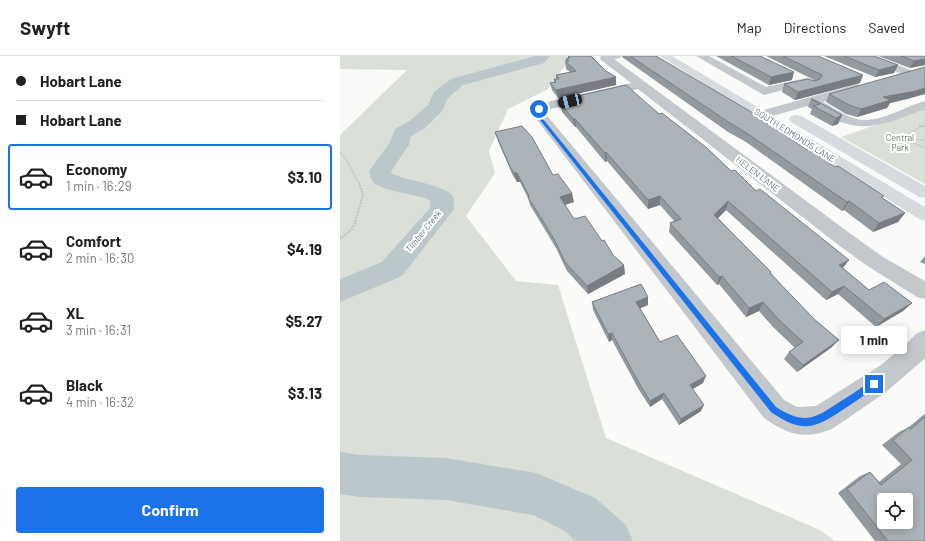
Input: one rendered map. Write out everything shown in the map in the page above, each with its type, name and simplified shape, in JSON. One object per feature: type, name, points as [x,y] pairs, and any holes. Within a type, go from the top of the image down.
[{"type":"main road","name":"SOUTH EDMONDS LANE","points":[[665,56],[925,215]]},
{"type":"main road","name":"SOUTH EDMONDS LANE","points":[[687,56],[925,193]]},
{"type":"street","name":"HELEN LANE","points":[[616,56],[605,58],[848,242],[876,262],[925,291]]},
{"type":"street","points":[[701,56],[764,91],[806,81]]},
{"type":"street","points":[[865,56],[914,72],[888,79]]},
{"type":"street","points":[[793,75],[835,95]]},
{"type":"street","points":[[639,85],[542,107],[536,112],[759,393],[774,409],[784,416],[797,421],[810,422],[822,418],[887,375],[905,361],[925,340]]},
{"type":"street","points":[[762,116],[868,85]]},
{"type":"street","points":[[812,101],[842,118],[851,122],[860,123],[875,122],[925,105]]},
{"type":"path","points":[[906,139],[904,137],[925,124]]},
{"type":"path","points":[[920,126],[925,128]]},
{"type":"path","points":[[906,139],[925,140]]},
{"type":"path","points":[[906,139],[925,148]]},
{"type":"path","points":[[340,152],[347,160],[362,189],[363,194],[352,229],[340,238]]},
{"type":"green space","points":[[340,56],[572,56],[548,89],[508,109],[489,151],[495,173],[466,216],[516,281],[558,285],[606,438],[820,530],[835,541],[340,541],[340,135],[407,70],[340,69]]},
{"type":"green space","name":"Central Park","points":[[925,108],[925,184],[841,137]]},
{"type":"building","points":[[568,56],[591,56],[606,71],[616,77],[556,90],[550,83],[556,82],[554,79],[559,79],[556,75],[576,71],[565,61],[569,61],[566,59],[570,58]]},
{"type":"building","points":[[630,56],[656,56],[753,113],[807,150],[810,149],[835,167],[838,166],[884,196],[881,197],[905,213],[879,223],[849,201],[847,202]]},
{"type":"building","points":[[731,56],[760,56],[794,72],[771,77]]},
{"type":"building","points":[[783,56],[818,56],[863,75],[798,92],[784,84],[808,79],[815,81],[820,79],[822,75]]},
{"type":"building","points":[[844,56],[874,56],[898,65],[879,70]]},
{"type":"building","points":[[901,56],[925,56],[925,59],[914,61]]},
{"type":"building","points":[[925,67],[925,88],[883,97],[891,100],[861,109],[849,105],[829,94]]},
{"type":"building","points":[[626,85],[659,114],[662,113],[707,148],[731,171],[735,170],[756,191],[760,189],[849,260],[839,265],[869,290],[884,282],[912,303],[884,319],[844,286],[832,292],[728,201],[714,215],[771,272],[770,273],[814,319],[839,340],[803,365],[789,352],[803,342],[778,319],[763,302],[749,308],[722,276],[719,277],[670,223],[681,219],[660,196],[648,200],[561,104],[567,103],[564,99]]},
{"type":"building","points":[[811,99],[842,115],[836,118],[813,106],[820,104]]},
{"type":"building","points":[[522,126],[532,137],[553,175],[558,174],[572,193],[560,197],[574,219],[585,216],[602,241],[604,240],[613,255],[624,265],[587,286],[565,262],[554,239],[528,197],[529,196],[517,173],[514,173],[510,167],[495,132]]},
{"type":"building","points":[[641,284],[648,297],[636,302],[660,342],[677,335],[706,376],[690,385],[704,405],[681,419],[664,393],[650,401],[612,333],[608,334],[592,302]]},
{"type":"building","points":[[925,417],[925,541],[888,541],[879,529],[913,529],[913,493],[877,493],[877,527],[847,489],[870,472],[881,485],[912,460],[893,440],[909,427],[911,429]]},
{"type":"waterway","name":"Timber Creek","points":[[340,291],[392,269],[442,209],[442,198],[435,194],[397,184],[382,178],[380,171],[399,145],[402,133],[418,124],[436,107],[440,96],[457,82],[539,60],[543,56]]},
{"type":"waterway","name":"Timber Creek","points":[[340,473],[360,476],[446,479],[536,494],[579,514],[610,541]]},
{"type":"route","points":[[539,109],[536,112],[537,114],[764,399],[774,409],[784,416],[797,421],[810,422],[822,418],[874,384]]}]
